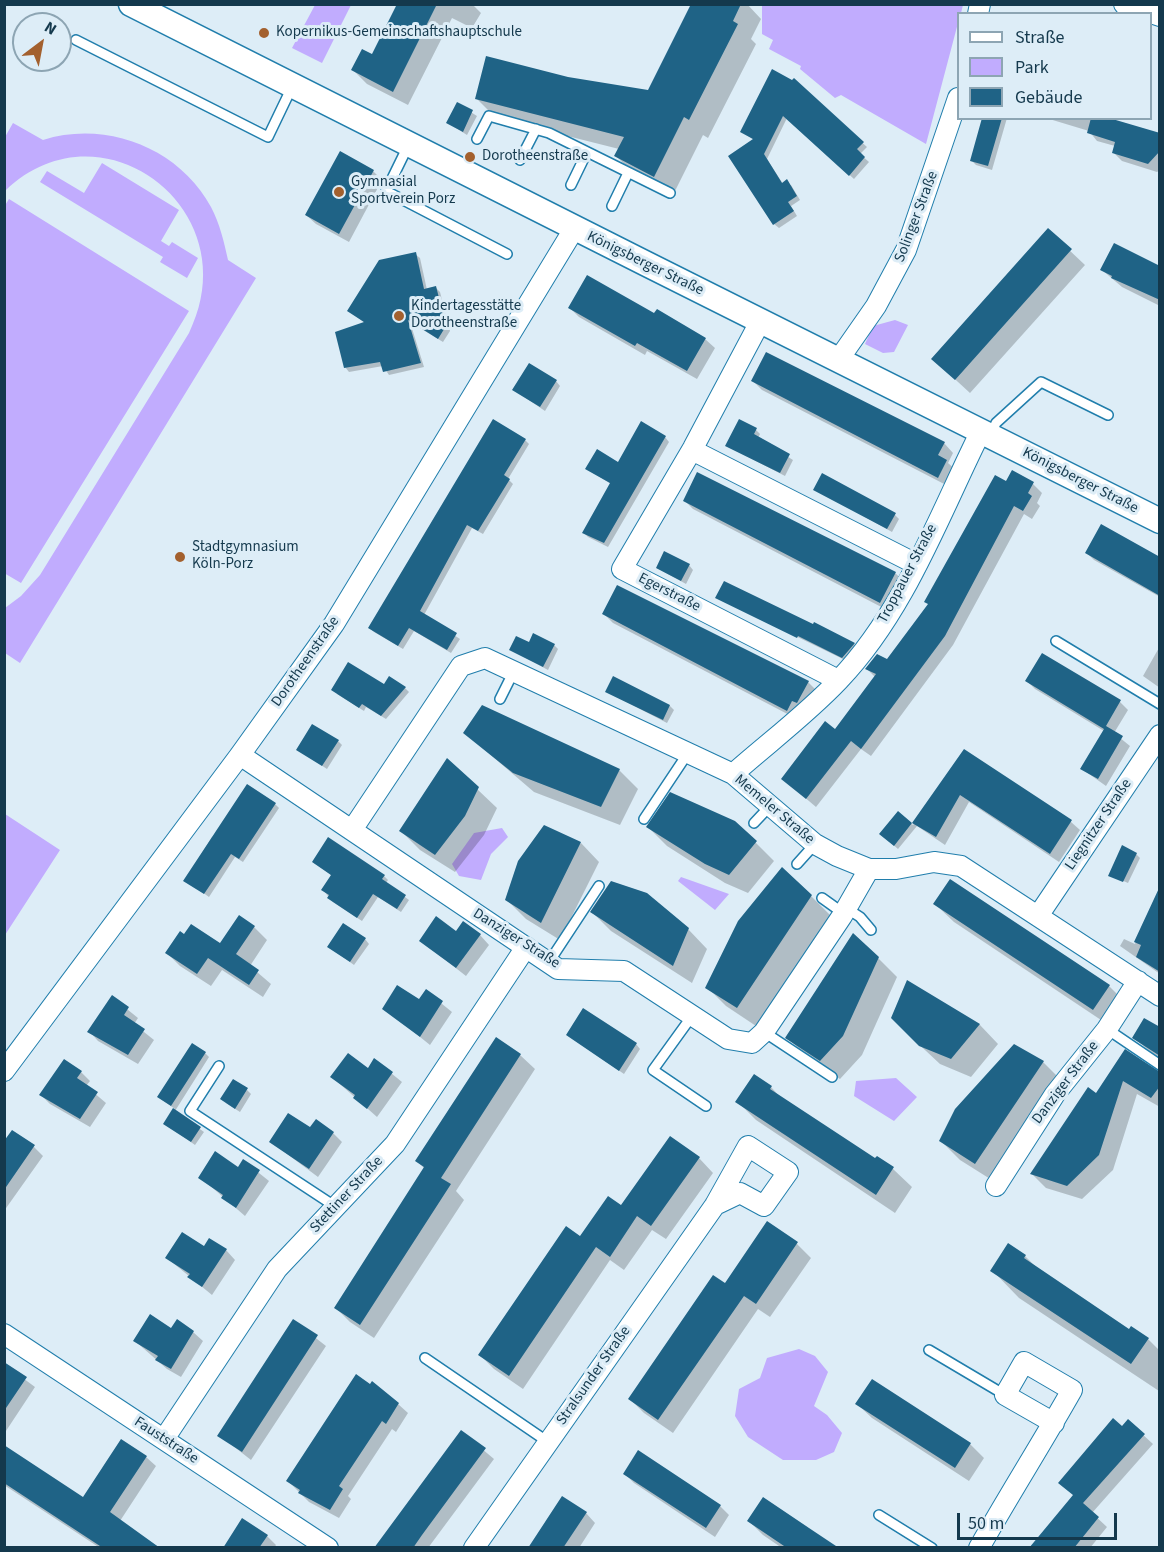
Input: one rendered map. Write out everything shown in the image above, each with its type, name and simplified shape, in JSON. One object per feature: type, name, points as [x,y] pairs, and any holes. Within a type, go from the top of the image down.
[{"type":"street","name":"Königsberger Straße","points":[[131,4],[574,229],[839,359],[1160,521]]},
{"type":"street","points":[[1124,4],[1143,12]]},
{"type":"street","name":"Solinger Straße","points":[[839,359],[876,306],[906,250],[957,101]]},
{"type":"street","name":"Dorotheenstraße","points":[[4,1071],[240,755],[333,624],[574,229]]},
{"type":"street","name":"Egerstraße","points":[[760,320],[692,450],[622,569],[838,681]]},
{"type":"street","name":"Troppauer Straße","points":[[733,774],[838,681],[892,610],[985,433]]},
{"type":"street","points":[[692,450],[916,564]]},
{"type":"street","name":"Memeler Straße","points":[[352,830],[461,666],[485,658],[733,774],[815,844],[869,869],[896,869],[934,862],[961,866],[1160,996]]},
{"type":"street","name":"Liegnitzer Straße","points":[[1038,916],[1160,735]]},
{"type":"street","name":"Danziger Straße","points":[[240,755],[558,969],[624,971],[728,1039],[752,1043],[765,1032]]},
{"type":"street","points":[[765,1032],[845,911],[869,869]]},
{"type":"street","name":"Stettiner Straße","points":[[164,1440],[277,1269],[395,1144],[526,947]]},
{"type":"street","name":"Danziger Straße","points":[[996,1186],[1055,1094],[1107,1029],[1138,981]]},
{"type":"street","name":"Stralsunder Straße","points":[[474,1548],[715,1205]]},
{"type":"street","name":"Fauststraße","points":[[4,1334],[328,1548]]},
{"type":"street","points":[[979,1548],[1054,1423],[1072,1390],[1024,1362],[1005,1395],[1054,1423]]},
{"type":"lane","points":[[76,40],[268,137],[292,87]]},
{"type":"lane","points":[[477,140],[489,116],[536,129],[670,193]]},
{"type":"lane","points":[[520,160],[536,129]]},
{"type":"lane","points":[[408,145],[386,191],[507,254]]},
{"type":"lane","points":[[571,185],[587,152]]},
{"type":"lane","points":[[612,206],[628,173]]},
{"type":"lane","points":[[985,433],[1041,382],[1108,415]]},
{"type":"lane","points":[[1056,641],[1160,704]]},
{"type":"lane","points":[[500,699],[514,671]]},
{"type":"lane","points":[[644,819],[688,753]]},
{"type":"lane","points":[[754,823],[770,806]]},
{"type":"lane","points":[[797,864],[815,844]]},
{"type":"lane","points":[[549,962],[599,886]]},
{"type":"lane","points":[[822,898],[860,917],[871,930]]},
{"type":"lane","points":[[692,1016],[653,1070],[706,1106]]},
{"type":"lane","points":[[1107,1029],[1160,1065]]},
{"type":"lane","points":[[765,1032],[832,1077]]},
{"type":"lane","points":[[219,1066],[190,1111],[336,1207]]},
{"type":"lane","points":[[929,1350],[1005,1395]]},
{"type":"lane","points":[[425,1358],[548,1442]]},
{"type":"lane","points":[[879,1515],[932,1548]]},
{"type":"green space","points":[[315,5],[351,5],[322,63],[292,48]]},
{"type":"green space","points":[[762,5],[963,5],[961,12],[957,12],[957,27],[926,144],[841,95],[835,98],[800,69],[801,66],[769,49],[773,40],[762,34]]},
{"type":"green space","points":[[13,123],[43,140],[67,135],[91,134],[115,137],[139,144],[160,155],[180,169],[197,186],[211,207],[219,226],[228,260],[256,278],[20,663],[5,653],[5,608],[21,596],[40,575],[189,333],[203,288],[199,246],[183,209],[156,181],[121,163],[83,157],[43,165],[5,191],[5,137]]},
{"type":"green space","points":[[102,163],[179,210],[161,241],[169,246],[172,242],[198,258],[187,278],[160,262],[163,257],[40,182],[47,171],[84,193]]},
{"type":"green space","points":[[9,199],[189,311],[21,583],[4,573],[4,207]]},
{"type":"green space","points":[[895,320],[908,325],[894,352],[883,353],[865,344],[873,326]]},
{"type":"green space","points":[[5,814],[60,850],[5,935]]},
{"type":"green space","points":[[502,828],[508,837],[491,854],[481,880],[459,876],[452,864],[474,833]]},
{"type":"green space","points":[[681,877],[729,894],[715,910],[678,881]]},
{"type":"green space","points":[[896,1078],[917,1097],[894,1121],[854,1096],[856,1081]]},
{"type":"green space","points":[[799,1349],[815,1356],[828,1372],[814,1406],[827,1415],[842,1433],[834,1452],[816,1460],[783,1460],[748,1437],[735,1416],[739,1389],[760,1378],[767,1358]]},
{"type":"building","points":[[397,4],[437,4],[393,92],[351,70],[362,49],[372,54]]},
{"type":"building","points":[[691,4],[741,4],[733,21],[738,24],[689,120],[684,117],[654,177],[614,156],[624,137],[475,99],[486,56],[568,77],[648,90]]},
{"type":"building","points":[[772,69],[792,80],[794,78],[864,142],[857,149],[865,157],[849,176],[783,116],[764,154],[782,183],[787,179],[797,196],[788,202],[794,211],[773,225],[728,156],[753,139],[740,132]]},
{"type":"building","points":[[457,102],[473,110],[463,132],[446,123]]},
{"type":"building","points":[[981,120],[1001,120],[988,166],[970,161]]},
{"type":"building","points":[[1090,120],[1116,120],[1160,133],[1160,151],[1148,164],[1112,153],[1115,142],[1087,133]]},
{"type":"building","name":"Gymnasial Sportverein Porz","points":[[340,151],[374,170],[339,234],[305,215]]},
{"type":"building","points":[[1048,228],[1072,249],[955,380],[931,359]]},
{"type":"building","points":[[1114,243],[1160,266],[1160,300],[1111,278],[1112,276],[1100,270]]},
{"type":"building","name":"Kindertagesstätte Dorotheenstraße","points":[[416,252],[424,289],[436,286],[446,326],[438,339],[408,320],[421,363],[383,372],[380,362],[344,368],[335,332],[364,322],[347,311],[379,260]]},
{"type":"building","points":[[587,275],[654,313],[657,309],[706,338],[687,371],[637,343],[635,346],[568,308]]},
{"type":"building","points":[[766,352],[945,442],[938,455],[947,460],[938,478],[751,381]]},
{"type":"building","points":[[529,363],[557,380],[540,407],[512,390]]},
{"type":"building","points":[[493,419],[526,439],[504,475],[510,479],[478,531],[467,525],[420,611],[457,633],[447,650],[409,628],[398,646],[368,628]]},
{"type":"building","points":[[739,419],[757,428],[754,434],[790,454],[780,473],[725,446]]},
{"type":"building","points":[[641,421],[666,436],[604,543],[582,533],[610,483],[585,469],[597,449],[618,462]]},
{"type":"building","points":[[1012,470],[1034,482],[1028,493],[1032,496],[1023,511],[1014,506],[945,636],[861,749],[851,741],[806,799],[781,779],[825,721],[835,729],[876,674],[865,669],[877,654],[887,659],[928,604],[924,602],[995,475],[1006,481]]},
{"type":"building","points":[[697,472],[896,572],[880,603],[683,501]]},
{"type":"building","points":[[822,473],[896,513],[887,529],[813,490]]},
{"type":"building","points":[[1101,524],[1160,557],[1160,596],[1085,553]]},
{"type":"building","points":[[664,551],[690,564],[681,581],[656,568]]},
{"type":"building","points":[[724,581],[855,643],[842,658],[798,636],[797,638],[715,598]]},
{"type":"building","points":[[617,585],[809,681],[797,703],[792,701],[787,711],[602,614]]},
{"type":"building","points":[[533,633],[555,644],[543,667],[509,650],[516,636],[529,642]]},
{"type":"building","points":[[1042,653],[1121,700],[1106,726],[1123,736],[1098,779],[1080,769],[1104,729],[1025,681]]},
{"type":"building","points":[[348,662],[384,684],[389,676],[406,687],[381,716],[362,704],[359,708],[331,690]]},
{"type":"building","points":[[613,676],[670,705],[663,720],[605,692]]},
{"type":"building","points":[[482,705],[620,769],[601,807],[513,773],[463,733]]},
{"type":"building","points":[[312,724],[339,740],[322,766],[296,750]]},
{"type":"building","points":[[964,749],[1072,820],[1050,854],[960,795],[936,837],[912,823]]},
{"type":"building","points":[[447,758],[479,787],[465,816],[435,855],[399,831]]},
{"type":"building","points":[[247,784],[276,803],[239,859],[231,854],[204,894],[183,881]]},
{"type":"building","points":[[670,792],[735,821],[757,841],[729,875],[705,864],[646,827]]},
{"type":"building","points":[[898,811],[912,823],[894,846],[879,834]]},
{"type":"building","points":[[544,825],[581,842],[541,923],[505,900],[518,861]]},
{"type":"building","points":[[328,837],[385,875],[382,879],[406,895],[397,909],[373,894],[357,918],[327,898],[329,895],[321,890],[331,875],[312,862]]},
{"type":"building","points":[[1122,845],[1137,853],[1123,882],[1108,876]]},
{"type":"building","points":[[782,867],[812,895],[737,1008],[705,988],[738,921]]},
{"type":"building","points":[[950,879],[1110,985],[1093,1010],[933,904]]},
{"type":"building","points":[[611,881],[647,893],[689,928],[673,966],[590,912]]},
{"type":"building","points":[[1160,886],[1160,972],[1136,957],[1141,945],[1134,942]]},
{"type":"building","points":[[239,915],[255,926],[236,954],[259,970],[249,985],[208,958],[197,974],[165,953],[180,931],[184,934],[191,924],[220,943]]},
{"type":"building","points":[[436,916],[456,931],[463,921],[481,934],[456,968],[419,941]]},
{"type":"building","points":[[343,923],[366,938],[350,962],[327,947]]},
{"type":"building","points":[[853,933],[879,957],[843,1036],[820,1061],[785,1038]]},
{"type":"building","points":[[907,980],[980,1024],[951,1059],[919,1046],[891,1018]]},
{"type":"building","points":[[397,985],[419,999],[426,989],[443,1001],[420,1037],[382,1009]]},
{"type":"building","points":[[112,995],[129,1007],[124,1015],[145,1029],[128,1055],[87,1032]]},
{"type":"building","points":[[583,1008],[637,1043],[619,1071],[566,1035]]},
{"type":"building","points":[[1144,1018],[1160,1027],[1160,1056],[1132,1038]]},
{"type":"building","points":[[496,1037],[521,1054],[441,1178],[451,1184],[360,1325],[334,1308],[424,1167],[415,1161]]},
{"type":"building","points":[[192,1043],[206,1052],[171,1106],[157,1097]]},
{"type":"building","points":[[1014,1044],[1044,1061],[975,1164],[939,1141],[955,1109]]},
{"type":"building","points":[[1125,1049],[1160,1072],[1160,1086],[1151,1098],[1123,1081],[1099,1155],[1067,1186],[1030,1174],[1088,1087],[1096,1093]]},
{"type":"building","points":[[348,1053],[368,1068],[374,1058],[393,1072],[367,1109],[353,1098],[355,1095],[330,1077]]},
{"type":"building","points":[[64,1059],[82,1071],[77,1078],[98,1092],[80,1119],[39,1095]]},
{"type":"building","points":[[754,1074],[772,1086],[770,1089],[875,1158],[877,1156],[894,1167],[876,1195],[735,1102]]},
{"type":"building","points":[[233,1079],[248,1088],[235,1109],[220,1099]]},
{"type":"building","points":[[173,1108],[201,1127],[191,1142],[163,1124]]},
{"type":"building","points":[[288,1113],[310,1127],[316,1119],[334,1132],[309,1169],[269,1142]]},
{"type":"building","points":[[12,1130],[35,1145],[4,1190],[4,1141]]},
{"type":"building","points":[[670,1136],[700,1157],[651,1226],[637,1216],[610,1257],[596,1247],[509,1376],[478,1355],[566,1226],[580,1236],[608,1196],[621,1205]]},
{"type":"building","points":[[215,1151],[238,1167],[243,1159],[260,1170],[236,1208],[221,1198],[223,1195],[198,1178]]},
{"type":"building","points":[[767,1221],[798,1242],[756,1304],[744,1296],[658,1420],[628,1399],[713,1275],[725,1283]]},
{"type":"building","points":[[182,1232],[204,1246],[209,1238],[227,1249],[202,1287],[187,1277],[190,1274],[165,1258]]},
{"type":"building","points":[[1008,1243],[1026,1255],[1024,1258],[1129,1329],[1131,1326],[1149,1338],[1131,1364],[990,1271]]},
{"type":"building","points":[[150,1314],[171,1328],[177,1319],[194,1331],[171,1369],[155,1360],[158,1356],[133,1341]]},
{"type":"building","points":[[293,1319],[318,1335],[242,1452],[217,1436]]},
{"type":"building","points":[[4,1362],[27,1377],[4,1411]]},
{"type":"building","points":[[356,1374],[370,1384],[372,1381],[399,1403],[386,1424],[382,1421],[339,1486],[343,1489],[330,1510],[298,1493],[300,1490],[286,1481]]},
{"type":"building","points":[[872,1379],[971,1443],[955,1468],[855,1404]]},
{"type":"building","points":[[1113,1418],[1122,1426],[1128,1419],[1145,1434],[1083,1503],[1099,1517],[1074,1548],[1029,1548],[1073,1495],[1058,1483]]},
{"type":"building","points":[[461,1430],[486,1448],[413,1548],[374,1548]]},
{"type":"building","points":[[121,1439],[147,1456],[110,1512],[160,1548],[103,1548],[4,1483],[4,1445],[83,1497]]},
{"type":"building","points":[[638,1450],[721,1505],[706,1528],[623,1474]]},
{"type":"building","points":[[562,1496],[587,1512],[563,1548],[528,1548]]},
{"type":"building","points":[[763,1497],[839,1548],[787,1548],[747,1521]]},
{"type":"building","points":[[242,1518],[268,1535],[259,1548],[223,1548]]},
{"type":"place","name":"Kopernikus-Gemeinschaftshauptschule","points":[[264,33]]},
{"type":"place","name":"Dorotheenstraße","points":[[470,157]]},
{"type":"place","name":"Gymnasial Sportverein Porz","points":[[339,192]]},
{"type":"place","name":"Kindertagesstätte Dorotheenstraße","points":[[399,316]]},
{"type":"place","name":"Stadtgymnasium Köln-Porz","points":[[180,557]]}]
